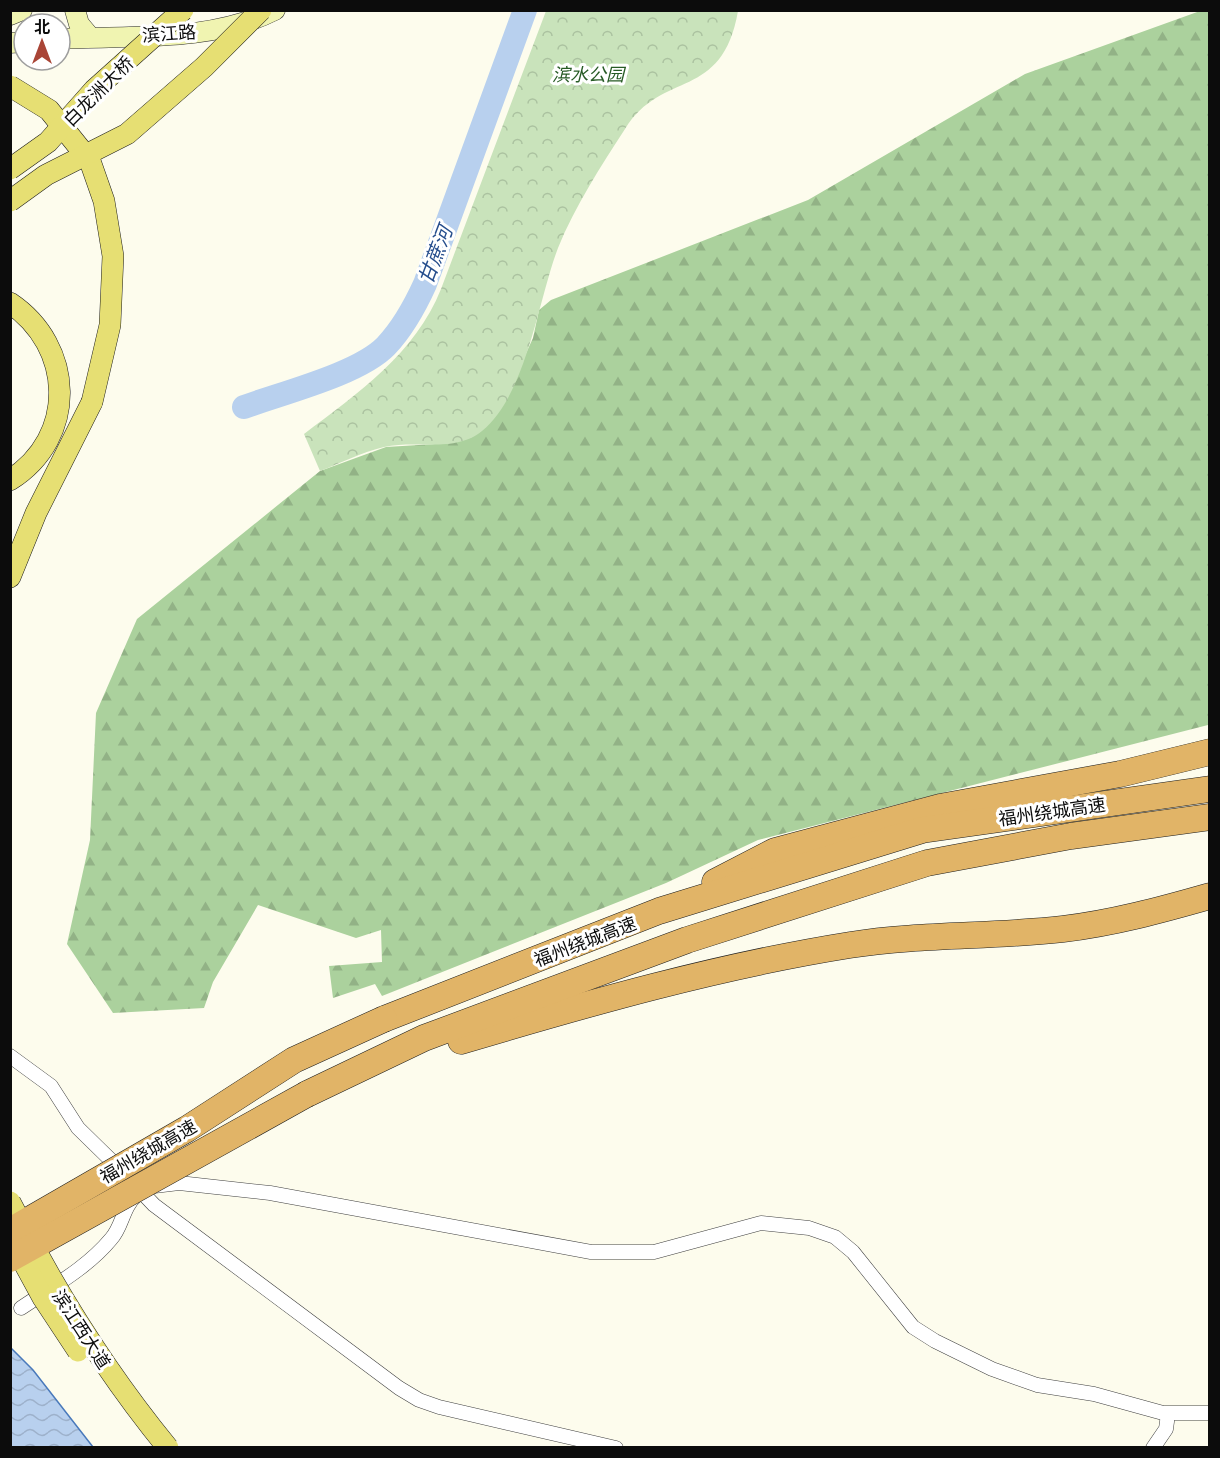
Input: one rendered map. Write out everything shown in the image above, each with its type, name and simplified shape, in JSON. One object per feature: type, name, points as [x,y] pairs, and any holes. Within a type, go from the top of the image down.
[{"type":"highway","points":[[659,911],[775,851],[940,807],[1120,774],[1209,752]]},
{"type":"highway","name":"福州绕城高速","points":[[10,1231],[187,1129],[294,1060],[384,1019],[659,911],[922,830],[1209,789]]},
{"type":"highway","name":"福州绕城高速","points":[[10,1259],[307,1094],[687,940],[927,863],[1071,836],[1209,817]]},
{"type":"highway","points":[[427,1044],[696,976],[852,945],[1064,928],[1149,914],[1209,896]]},
{"type":"main road","points":[[10,15],[22,10]]},
{"type":"main road","points":[[75,10],[79,24],[90,37]]},
{"type":"main road","name":"白龙洲大桥","points":[[10,169],[48,142],[94,90],[183,10]]},
{"type":"main road","points":[[10,201],[46,176],[127,134],[204,66],[261,10]]},
{"type":"main road","name":"滨江路","points":[[72,38],[214,29],[275,10]]},
{"type":"main road","points":[[10,86],[49,110],[90,161],[105,201],[113,256],[111,325],[92,402],[36,513],[10,577]]},
{"type":"main road","points":[[10,303],[24,312],[44,333],[56,364],[60,391],[58,414],[47,443],[26,469],[10,480]]},
{"type":"main road","name":"滨江西大道","points":[[10,1202],[43,1267],[83,1334],[168,1448]]},
{"type":"main road","name":"滨江西大道","points":[[10,1238],[60,1325],[150,1448]]},
{"type":"street","points":[[10,1056],[51,1086],[84,1135],[154,1205],[399,1388],[419,1400],[616,1448]]},
{"type":"street","points":[[21,1308],[101,1251],[119,1228],[131,1200],[142,1192],[163,1184],[179,1183],[270,1193],[591,1252],[654,1252],[761,1223],[809,1228],[835,1237],[853,1252],[908,1322],[935,1341],[992,1368],[1037,1385],[1094,1394],[1168,1414],[1209,1413]]},
{"type":"street","points":[[1153,1448],[1163,1434],[1168,1414]]},
{"type":"green space","name":"滨水公园","points":[[546,11],[738,11],[730,40],[719,59],[705,73],[656,98],[640,110],[625,129],[589,187],[558,248],[521,371],[497,415],[482,431],[460,442],[384,447],[320,471],[304,434],[383,370],[400,353],[430,312],[441,289]]},
{"type":"green space","points":[[1200,11],[1209,11],[1208,725],[758,840],[666,883],[382,996],[375,984],[333,998],[329,966],[382,962],[381,930],[356,938],[258,905],[213,982],[204,1008],[113,1013],[67,944],[90,840],[96,713],[137,619],[320,471],[386,447],[451,443],[472,437],[494,417],[505,399],[533,338],[539,310],[551,300],[808,200],[1025,74]]},
{"type":"water","points":[[11,1348],[33,1370],[93,1447],[11,1447]]},
{"type":"waterway","name":"甘蔗河","points":[[244,407],[319,382],[358,365],[374,356],[398,332],[425,284],[525,10]]}]
